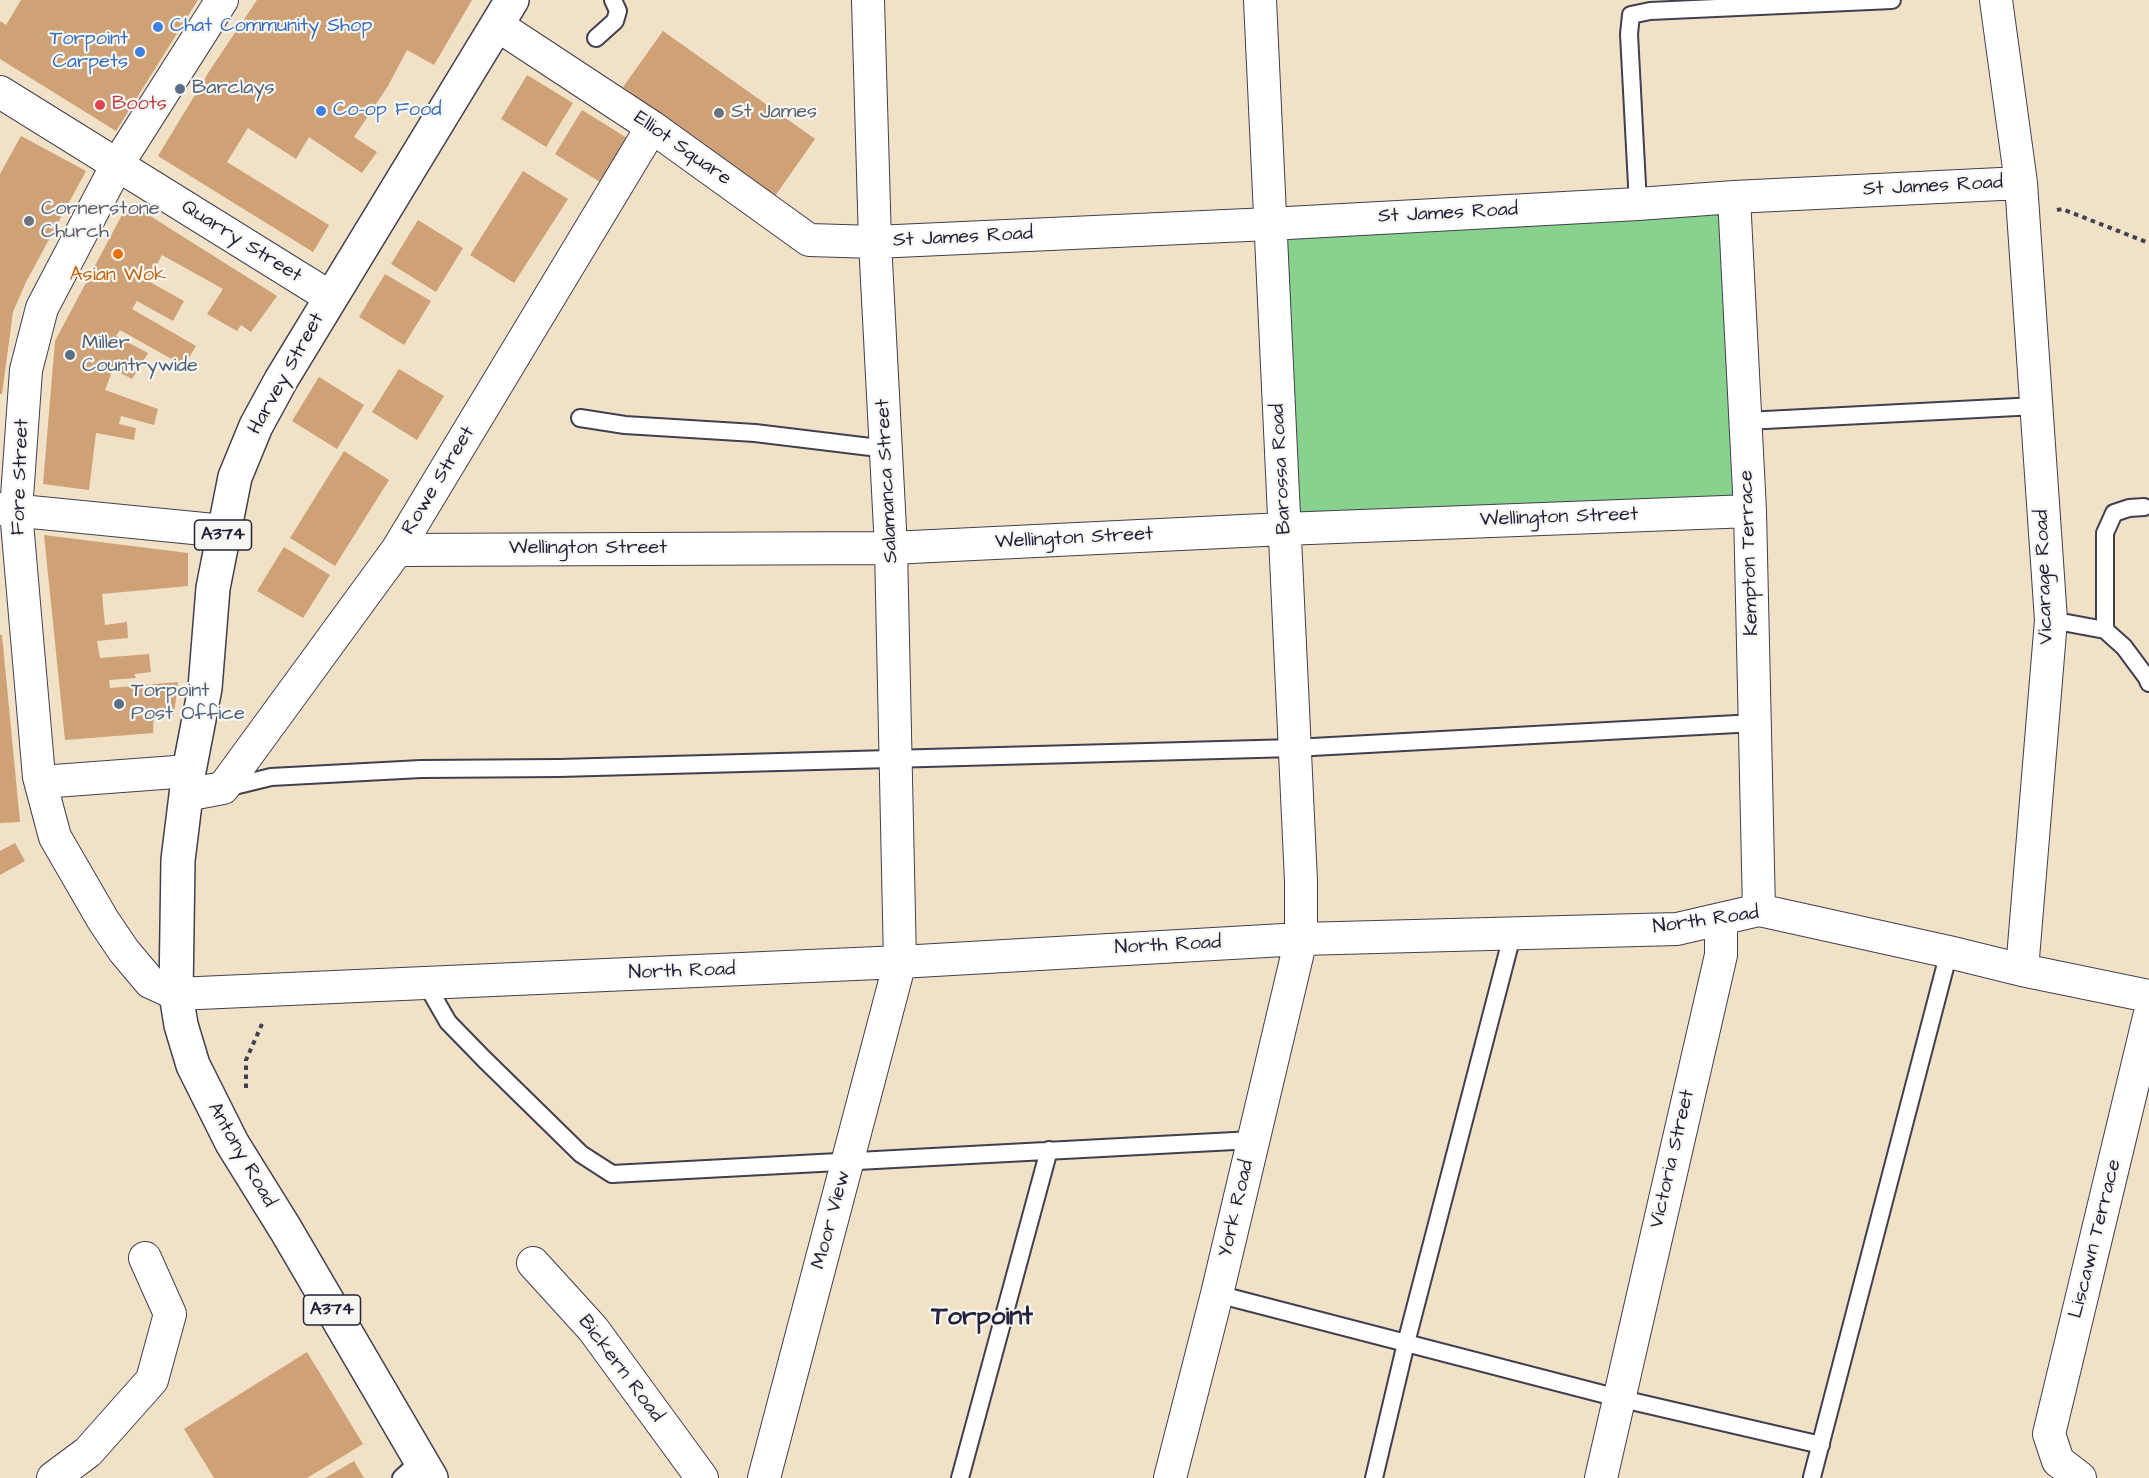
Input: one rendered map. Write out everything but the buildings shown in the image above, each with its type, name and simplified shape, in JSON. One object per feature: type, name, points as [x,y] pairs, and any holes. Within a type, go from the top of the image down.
[{"type":"main road","name":"Harvey Street","points":[[188,783],[205,687],[213,588],[235,477],[256,426],[330,297],[504,13]]},
{"type":"main road","name":"Antony Road","points":[[188,783],[178,860],[176,994],[181,1025],[190,1055],[209,1100],[232,1143],[286,1230],[417,1472]]},
{"type":"street","name":"Fore Street","points":[[176,994],[150,982],[124,951],[103,920],[55,837],[41,782],[8,510],[26,370],[42,308],[117,165],[222,0]]},
{"type":"street","name":"Salamanca Street","points":[[868,0],[875,242],[891,548],[900,963]]},
{"type":"street","name":"Barossa Road","points":[[1260,0],[1301,881],[1301,939]]},
{"type":"street","name":"Vicarage Road","points":[[1996,0],[2022,198],[2051,620],[2022,970]]},
{"type":"street","name":"Elliot Square","points":[[504,13],[652,127],[809,240],[875,242]]},
{"type":"street","name":"Quarry Street","points":[[0,92],[330,297]]},
{"type":"street","name":"Rowe Street","points":[[223,788],[397,550],[652,127]]},
{"type":"street","name":"St James Road","points":[[875,242],[1269,224],[1734,197],[2022,198]]},
{"type":"street","name":"Kempton Terrace","points":[[1734,197],[1750,511],[1759,910]]},
{"type":"street","points":[[8,510],[224,531]]},
{"type":"street","name":"Wellington Street","points":[[397,550],[891,548],[1284,529],[1750,511]]},
{"type":"street","points":[[41,782],[188,783],[223,788]]},
{"type":"street","name":"North Road","points":[[176,994],[900,963],[1301,939],[1677,929],[1759,910],[2022,970],[2149,996]]},
{"type":"street","name":"Victoria Street","points":[[1601,1478],[1720,955],[1721,920]]},
{"type":"street","name":"York Road","points":[[1170,1478],[1301,939]]},
{"type":"street","name":"Moor View","points":[[764,1478],[900,963]]},
{"type":"street","name":"Liscawn Terrace","points":[[2069,1469],[2049,1434],[2149,1017]]},
{"type":"street","points":[[53,1478],[88,1452],[152,1380],[170,1314],[145,1258]]},
{"type":"street","name":"Bickern Road","points":[[533,1263],[593,1329],[702,1478]]},
{"type":"lane","points":[[596,38],[615,21],[618,11],[613,0]]},
{"type":"lane","points":[[1638,204],[1629,34],[1631,15],[1650,11],[1892,0]]},
{"type":"lane","points":[[1746,421],[2036,406]]},
{"type":"lane","points":[[580,418],[625,425],[755,433],[887,449]]},
{"type":"lane","points":[[2105,630],[2105,533],[2114,513],[2129,508],[2144,507]]},
{"type":"lane","points":[[2051,620],[2105,630],[2124,647],[2149,683]]},
{"type":"lane","points":[[223,788],[271,777],[421,769],[559,768],[1294,748],[1755,723]]},
{"type":"lane","points":[[1374,1478],[1406,1343],[1513,932]]},
{"type":"lane","points":[[1812,1477],[1949,952]]},
{"type":"lane","points":[[425,982],[448,1022],[581,1154],[612,1174],[1253,1140]]},
{"type":"lane","points":[[960,1478],[1049,1150]]},
{"type":"lane","points":[[1216,1294],[1618,1398],[1821,1445]]},
{"type":"path","points":[[2022,198],[2062,209],[2149,243]]},
{"type":"path","points":[[246,1095],[246,1060],[267,1014],[282,1008],[278,989]]},
{"type":"green space","points":[[1728,208],[1743,505],[1289,523],[1280,236]]},
{"type":"place","name":"Chat Community Shop","points":[[158,27]]},
{"type":"place","name":"Torpoint Carpets","points":[[140,52]]},
{"type":"place","name":"Barclays","points":[[180,89]]},
{"type":"place","name":"Boots","points":[[100,105]]},
{"type":"place","name":"Co-op Food","points":[[321,111]]},
{"type":"place","name":"St James","points":[[719,113]]},
{"type":"place","name":"Cornerstone Church","points":[[29,221]]},
{"type":"place","name":"Asian Wok","points":[[118,254]]},
{"type":"place","name":"Miller Countrywide","points":[[70,355]]},
{"type":"place","name":"Torpoint Post Office","points":[[119,704]]},
{"type":"district","name":"Torpoint","points":[[982,1319]]}]
